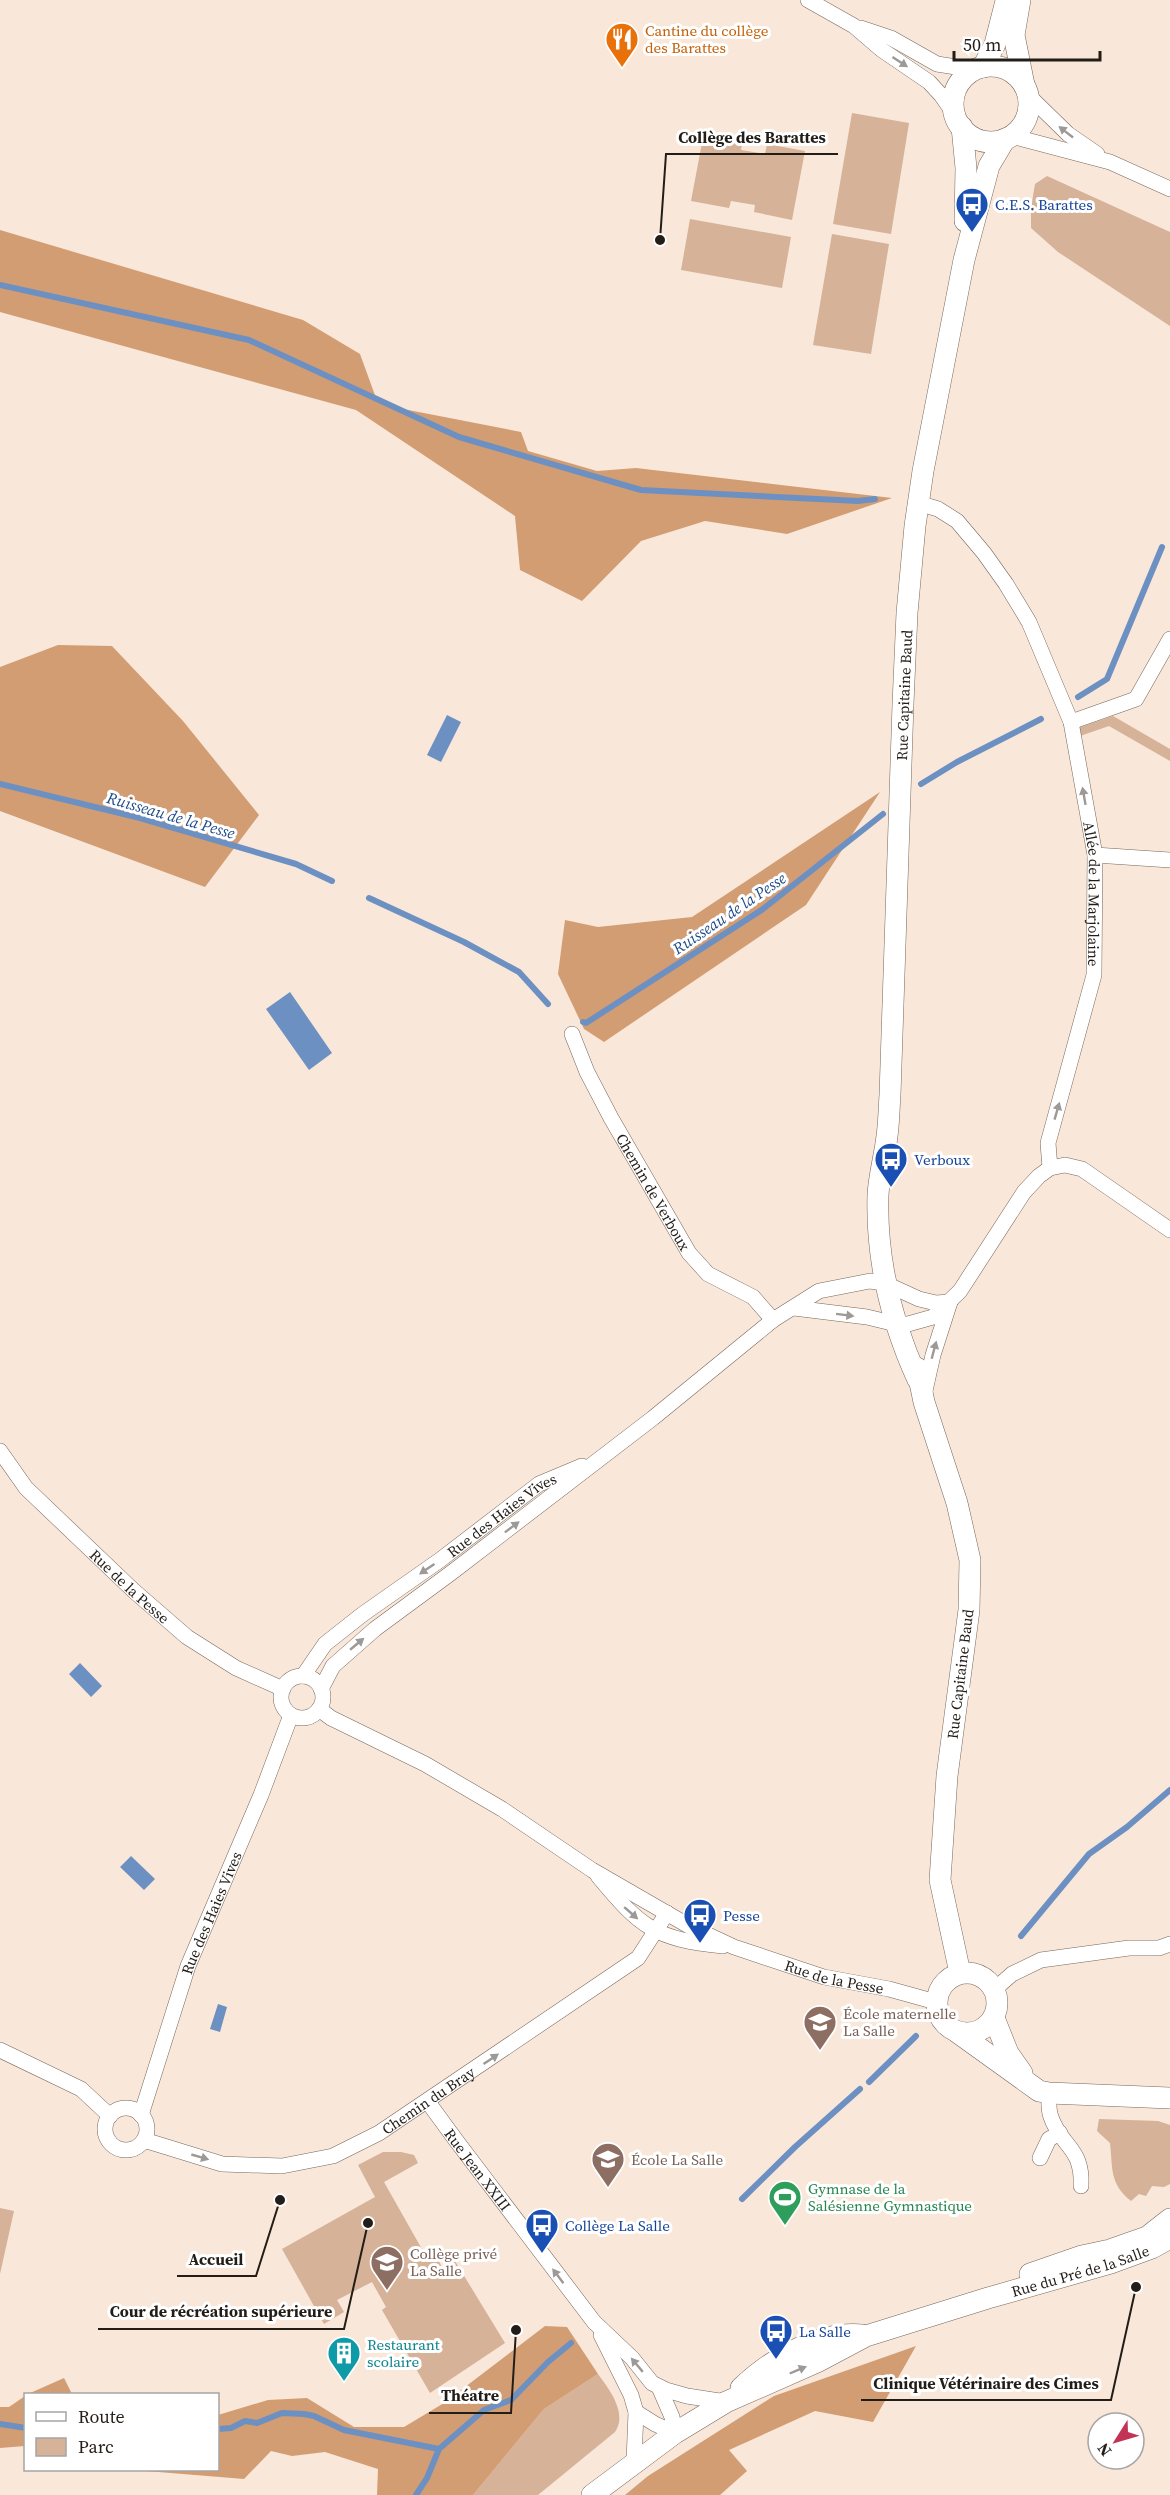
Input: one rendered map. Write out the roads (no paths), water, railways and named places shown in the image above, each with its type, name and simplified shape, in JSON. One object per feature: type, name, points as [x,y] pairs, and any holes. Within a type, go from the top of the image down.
[{"type":"main road","points":[[1006,0],[995,44],[979,68],[960,82],[954,99],[959,122],[977,139],[996,141],[1008,137],[1019,130],[1028,114],[1026,90],[1014,35],[1020,0]]},
{"type":"main road","points":[[979,68],[993,66],[1011,72],[1026,90]]},
{"type":"main road","name":"Rue Capitaine Baud","points":[[959,122],[966,168],[964,260]]},
{"type":"main road","name":"Rue Capitaine Baud","points":[[960,1972],[940,1880],[947,1776],[969,1610],[970,1560],[957,1503],[921,1390],[903,1348],[902,1324],[878,1244],[878,1192],[887,1136],[907,624],[918,503],[964,260],[989,166],[1008,137]]},
{"type":"main road","points":[[957,2032],[971,2033],[984,2029],[994,2018],[998,2003],[995,1989],[986,1978],[974,1972],[960,1972],[948,1978],[939,1989],[936,2002],[938,2015],[945,2025],[1040,2090],[1166,2100]]},
{"type":"main road","points":[[994,2018],[1008,2053],[1040,2090]]},
{"type":"main road","name":"Rue du Pré de la Salle","points":[[988,2298],[1032,2273],[1147,2237],[1170,2218]]},
{"type":"main road","name":"Rue du Pré de la Salle","points":[[592,2495],[675,2433],[726,2402],[817,2362],[866,2336],[988,2298],[1111,2264],[1152,2248],[1170,2238]]},
{"type":"street","points":[[808,0],[854,26],[882,50],[929,82],[959,122]]},
{"type":"street","points":[[854,26],[891,38],[937,64],[979,68]]},
{"type":"street","points":[[1026,90],[1068,134],[1110,162],[1170,189]]},
{"type":"street","points":[[1008,137],[1110,162]]},
{"type":"street","name":"Allée de la Marjolaine","points":[[918,503],[938,509],[957,521],[1001,576],[1029,622],[1072,728],[1095,855],[1094,975],[1048,1143],[1050,1168]]},
{"type":"street","points":[[1072,728],[1136,699],[1170,639]]},
{"type":"street","points":[[1095,855],[1170,860]]},
{"type":"street","name":"Chemin de Verboux","points":[[572,1034],[587,1072],[611,1118],[689,1253],[708,1274],[753,1297],[773,1320]]},
{"type":"street","points":[[794,1308],[902,1324],[933,1317],[950,1302],[1024,1192],[1050,1168],[1065,1165],[1082,1169],[1170,1230]]},
{"type":"street","name":"Rue des Haies Vives","points":[[321,1689],[333,1666],[366,1636],[653,1418],[773,1320],[819,1291],[870,1281],[892,1287]]},
{"type":"street","points":[[892,1287],[920,1299],[936,1303],[950,1302]]},
{"type":"street","points":[[921,1390],[950,1302]]},
{"type":"street","name":"Rue de la Pesse","points":[[0,1451],[26,1488],[93,1554],[187,1637],[236,1668],[283,1689]]},
{"type":"street","name":"Rue des Haies Vives","points":[[303,1677],[325,1644],[345,1627],[440,1560],[538,1484],[599,1459]]},
{"type":"street","points":[[303,1677],[317,1683],[321,1689],[322,1703],[319,1709],[309,1717],[291,1715],[282,1704],[283,1689],[289,1681],[303,1677]]},
{"type":"street","name":"Rue de la Pesse","points":[[319,1709],[331,1718],[425,1764],[502,1809],[592,1869],[667,1913],[734,1947],[824,1977],[889,1989],[936,2002]]},
{"type":"street","name":"Rue des Haies Vives","points":[[141,2115],[188,1966],[261,1795],[291,1715]]},
{"type":"street","name":"Rue de la Pesse","points":[[592,1869],[628,1911],[655,1931],[678,1940],[734,1947]]},
{"type":"street","name":"Chemin du Bray","points":[[144,2140],[222,2164],[282,2166],[333,2156],[380,2133],[428,2102],[638,1958],[667,1913]]},
{"type":"street","points":[[995,1989],[1012,1974],[1041,1960],[1170,1944]]},
{"type":"street","points":[[0,2050],[81,2089],[110,2116]]},
{"type":"street","points":[[1040,2090],[1052,2120],[1078,2156],[1081,2186]]},
{"type":"street","name":"Rue Jean XXIII","points":[[428,2102],[594,2322],[632,2358],[652,2383],[687,2396],[726,2402]]},
{"type":"street","points":[[125,2108],[137,2111],[141,2115],[147,2127],[144,2140],[127,2150],[114,2146],[106,2135],[105,2128],[110,2116],[125,2108]]},
{"type":"street","points":[[1040,2158],[1049,2139],[1060,2133]]},
{"type":"street","name":"Rue Jean XXIII","points":[[594,2322],[623,2377],[636,2412],[634,2462]]},
{"type":"street","name":"Rue Jean XXIII","points":[[658,2387],[672,2417],[675,2433]]},
{"type":"street","points":[[636,2412],[675,2433]]},
{"type":"water","points":[[447,715],[461,722],[441,762],[427,755]]},
{"type":"water","points":[[290,992],[332,1053],[309,1070],[266,1009]]},
{"type":"water","points":[[80,1663],[102,1686],[91,1697],[69,1674]]},
{"type":"water","points":[[131,1856],[155,1879],[144,1890],[120,1867]]},
{"type":"water","points":[[218,2004],[227,2007],[220,2032],[210,2029]]},
{"type":"waterway","points":[[0,285],[249,340],[459,437],[641,490],[858,501],[875,499]]},
{"type":"waterway","name":"Ruisseau de la Pesse","points":[[1078,697],[1107,679],[1162,547]]},
{"type":"waterway","name":"Ruisseau de la Pesse","points":[[921,784],[957,762],[1041,719]]},
{"type":"waterway","name":"Ruisseau de la Pesse","points":[[0,784],[140,818],[296,864],[332,881]]},
{"type":"waterway","name":"Ruisseau de la Pesse","points":[[583,1022],[586,1023],[763,909],[883,814]]},
{"type":"waterway","name":"Ruisseau de la Pesse","points":[[369,898],[464,942],[519,972],[548,1004]]},
{"type":"waterway","points":[[1021,1936],[1089,1854],[1127,1827],[1170,1790]]},
{"type":"waterway","points":[[869,2082],[916,2036]]},
{"type":"waterway","points":[[742,2199],[795,2147],[860,2089]]},
{"type":"waterway","points":[[416,2495],[427,2478],[439,2449],[484,2410],[511,2400],[548,2362],[571,2343]]},
{"type":"waterway","points":[[219,2429],[231,2428],[245,2421],[257,2423],[282,2413],[304,2414],[314,2416],[344,2430],[439,2449]]},
{"type":"waterway","points":[[0,2424],[24,2428]]},
{"type":"place","name":"Cantine du collège des Barattes","points":[[622,68]]},
{"type":"place","name":"C.E.S. Barattes","points":[[972,233]]},
{"type":"place","name":"Collège des Barattes","points":[[660,240]]},
{"type":"place","name":"Verboux","points":[[891,1188]]},
{"type":"place","name":"Pesse","points":[[700,1944]]},
{"type":"place","name":"École maternelle La Salle","points":[[820,2051]]},
{"type":"place","name":"École La Salle","points":[[608,2188]]},
{"type":"place","name":"Accueil","points":[[280,2200]]},
{"type":"place","name":"Cour de récréation supérieure","points":[[368,2223]]},
{"type":"place","name":"Gymnase de la Salésienne Gymnastique","points":[[785,2226]]},
{"type":"place","name":"Collège La Salle","points":[[542,2254]]},
{"type":"place","name":"Clinique Vétérinaire des Cimes","points":[[1136,2287]]},
{"type":"place","name":"Collège privé La Salle","points":[[387,2291]]},
{"type":"place","name":"Théatre","points":[[516,2330]]},
{"type":"place","name":"La Salle","points":[[776,2360]]},
{"type":"place","name":"Restaurant scolaire","points":[[344,2382]]}]
